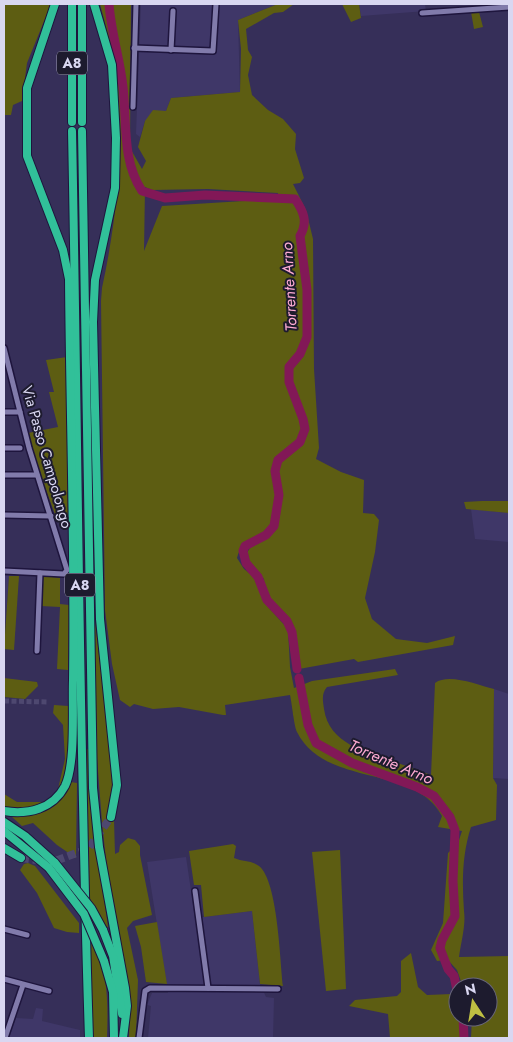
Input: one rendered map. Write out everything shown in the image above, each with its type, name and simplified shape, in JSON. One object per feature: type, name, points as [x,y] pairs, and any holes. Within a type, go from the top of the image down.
[{"type":"highway","points":[[4,810],[17,813],[33,811],[53,802],[66,785],[69,776],[72,740],[74,638],[69,279],[63,250],[27,156],[27,88],[55,4]]},
{"type":"highway","name":"A8","points":[[72,4],[72,122]]},
{"type":"highway","name":"A8","points":[[82,4],[82,122]]},
{"type":"highway","points":[[94,4],[112,64],[116,138],[115,188],[94,294],[100,619],[117,785],[111,817]]},
{"type":"highway","name":"A8","points":[[72,131],[78,426],[82,858],[88,1038]]},
{"type":"highway","name":"A8","points":[[82,131],[93,788],[99,847],[125,988],[127,1006],[123,1038]]},
{"type":"highway","points":[[4,822],[25,836],[91,908],[103,930],[113,956],[124,1029]]},
{"type":"highway","points":[[4,831],[52,865],[84,914],[104,961],[113,992],[114,1038]]},
{"type":"highway","points":[[4,848],[21,858]]},
{"type":"street","points":[[134,107],[136,4]]},
{"type":"street","points":[[134,48],[213,50],[216,4]]},
{"type":"street","points":[[422,13],[509,7]]},
{"type":"street","points":[[171,50],[173,11]]},
{"type":"street","name":"Via Passo Campolongo","points":[[4,348],[37,475],[51,516],[66,573],[40,573]]},
{"type":"street","points":[[4,412],[20,412]]},
{"type":"street","points":[[4,448],[20,448]]},
{"type":"street","points":[[4,475],[37,475]]},
{"type":"street","points":[[4,515],[51,516]]},
{"type":"street","points":[[4,572],[40,573],[37,651]]},
{"type":"street","points":[[195,891],[208,988]]},
{"type":"street","points":[[4,929],[27,936]]},
{"type":"street","points":[[4,979],[49,991]]},
{"type":"street","points":[[5,1038],[22,985]]},
{"type":"street","points":[[139,1038],[145,991],[150,988],[278,989]]},
{"type":"shaded area","points":[[4,4],[51,4],[27,63],[22,101],[13,105],[11,115],[4,115]]},
{"type":"shaded area","points":[[100,4],[131,4],[130,148],[142,169],[146,161],[138,147],[145,121],[153,110],[166,111],[171,98],[240,92],[241,49],[238,20],[278,4],[294,4],[283,12],[274,13],[246,29],[248,50],[252,57],[248,75],[252,95],[268,110],[283,119],[296,134],[295,149],[304,178],[300,183],[293,184],[306,210],[313,239],[314,369],[319,448],[316,459],[341,472],[364,480],[363,513],[374,514],[379,520],[375,552],[365,598],[372,619],[396,639],[427,643],[455,636],[453,645],[358,662],[354,659],[299,669],[291,620],[272,601],[265,588],[264,579],[252,567],[246,555],[253,545],[266,539],[275,528],[280,498],[278,497],[270,528],[266,533],[242,547],[237,558],[244,569],[254,577],[269,608],[288,629],[290,667],[294,688],[312,681],[395,669],[398,675],[327,687],[325,690],[323,700],[327,721],[333,731],[350,745],[431,775],[435,683],[441,680],[455,679],[494,689],[493,778],[497,785],[496,820],[471,827],[468,837],[463,869],[464,922],[459,957],[509,956],[509,1038],[471,1038],[472,1027],[498,1027],[498,977],[459,977],[457,970],[448,960],[437,961],[431,950],[443,923],[448,853],[458,843],[462,831],[438,827],[442,816],[429,800],[412,789],[392,781],[348,769],[328,761],[310,750],[297,732],[290,695],[225,705],[226,715],[179,707],[153,709],[134,704],[130,707],[120,700],[112,664],[105,610],[101,301],[118,181],[118,111],[115,76]],"holes":[[[145,187],[152,190],[208,189],[278,193],[278,199],[162,206],[144,251]]]},
{"type":"shaded area","points":[[141,4],[278,4],[238,20],[240,92],[171,98],[166,111],[145,121],[140,137],[136,134]]},
{"type":"shaded area","points":[[342,4],[359,4],[361,18],[351,22]]},
{"type":"shaded area","points":[[359,4],[425,4],[426,11],[361,16]]},
{"type":"shaded area","points":[[471,12],[479,12],[483,27],[474,29]]},
{"type":"shaded area","points":[[67,357],[68,515],[56,517],[37,466],[28,433],[58,427],[49,392],[54,392],[46,360]]},
{"type":"shaded area","points":[[509,501],[509,513],[466,509],[464,502]]},
{"type":"shaded area","points":[[471,509],[509,513],[509,542],[475,539]]},
{"type":"shaded area","points":[[4,576],[9,576],[4,641]]},
{"type":"shaded area","points":[[9,576],[19,576],[14,650],[4,649]]},
{"type":"shaded area","points":[[44,576],[60,578],[60,604],[69,605],[68,670],[57,669],[60,607],[41,606],[42,578]]},
{"type":"shaded area","points":[[93,604],[114,783],[109,815],[114,820],[115,854],[119,852],[120,845],[128,838],[135,840],[140,846],[140,855],[152,915],[133,921],[127,928],[138,980],[136,1038],[129,1038],[130,1005],[106,860],[102,822],[95,733]]},
{"type":"shaded area","points":[[4,678],[37,682],[38,686],[25,699],[4,697]]},
{"type":"shaded area","points":[[494,689],[509,694],[509,779],[493,778]]},
{"type":"shaded area","points":[[54,705],[68,706],[68,761],[62,786],[58,789],[65,759],[63,725],[53,713]]},
{"type":"shaded area","points":[[85,749],[88,749],[91,806],[108,927],[105,927],[87,893]]},
{"type":"shaded area","points":[[71,782],[77,783],[76,858],[57,845],[33,823],[22,826],[12,817],[32,815],[48,810],[60,800]]},
{"type":"shaded area","points":[[4,794],[17,802],[46,802],[32,809],[20,810],[9,808],[4,807]]},
{"type":"shaded area","points":[[233,844],[236,846],[234,858],[259,866],[265,874],[270,888],[277,922],[283,986],[260,984],[252,911],[204,917],[201,885],[194,885],[189,851]]},
{"type":"shaded area","points":[[340,850],[346,989],[326,991],[312,852]]},
{"type":"shaded area","points":[[186,857],[195,918],[252,911],[260,984],[266,997],[274,998],[273,1038],[148,1038],[151,1006],[147,1005],[152,993],[168,993],[147,862]]},
{"type":"shaded area","points":[[28,863],[35,866],[79,923],[79,933],[54,928],[37,893],[20,870],[24,864]]},
{"type":"shaded area","points":[[157,922],[167,984],[146,982],[141,947],[135,926]]},
{"type":"shaded area","points":[[88,935],[95,946],[104,971],[107,999],[107,1038],[92,1038]]},
{"type":"shaded area","points":[[411,953],[418,987],[427,995],[448,994],[448,1027],[460,1027],[461,1038],[390,1038],[388,1014],[349,1006],[355,1000],[397,996],[401,992],[401,961]]},
{"type":"shaded area","points":[[36,1008],[43,1009],[42,1021],[80,1030],[80,1038],[9,1038],[16,1018],[33,1019]]},
{"type":"waterway","name":"Torrente Arno","points":[[109,4],[123,87],[128,154],[131,167],[142,191],[165,198],[205,195],[295,199],[303,213],[304,226],[300,236],[307,290],[307,337],[300,354],[289,367],[289,382],[305,429],[300,442],[278,460],[275,471],[279,495],[274,526],[266,535],[245,546],[243,551],[246,563],[258,577],[267,600],[287,621],[292,632],[297,669]]},
{"type":"waterway","name":"Torrente Arno","points":[[299,678],[308,725],[316,743],[352,763],[417,787],[434,796],[450,817],[455,830],[453,881],[455,916],[442,940],[440,948],[448,969],[454,977]]},
{"type":"waterway","name":"Torrente Arno","points":[[463,1027],[464,1038]]},
{"type":"tunnel","points":[[4,701],[47,702]]},
{"type":"tunnel","points":[[21,858],[52,862],[88,849],[111,817]]}]
